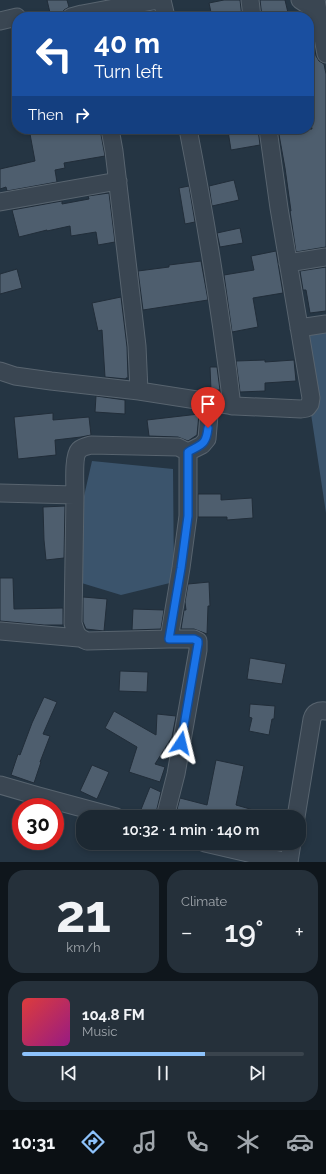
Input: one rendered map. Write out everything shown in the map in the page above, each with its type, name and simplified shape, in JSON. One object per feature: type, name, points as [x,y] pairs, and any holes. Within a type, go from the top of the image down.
[{"type":"street","points":[[78,12],[158,0]]},
{"type":"street","points":[[162,0],[165,12]]},
{"type":"street","points":[[250,0],[251,12]]},
{"type":"street","points":[[300,0],[320,10],[326,54]]},
{"type":"street","points":[[0,21],[12,18]]},
{"type":"street","points":[[111,134],[118,181],[137,346],[139,391]]},
{"type":"street","points":[[189,134],[225,345],[232,406]]},
{"type":"street","points":[[0,371],[15,376],[139,391],[232,406],[307,408],[310,404],[311,398],[279,208],[269,134]]},
{"type":"street","points":[[0,202],[118,181]]},
{"type":"street","points":[[288,263],[326,257]]},
{"type":"street","points":[[299,328],[326,324]]},
{"type":"street","points":[[79,638],[75,631],[74,623],[75,495],[76,458],[78,451],[91,444],[178,448],[188,452],[202,445],[207,439],[210,403]]},
{"type":"street","points":[[169,639],[188,516],[188,452]]},
{"type":"street","points":[[0,493],[75,495]]},
{"type":"street","points":[[0,631],[79,638],[87,641],[194,639],[198,641],[176,774],[167,810]]},
{"type":"street","points":[[297,810],[313,715],[321,710],[326,711]]},
{"type":"street","points":[[0,785],[90,810]]},
{"type":"street","points":[[236,850],[288,862],[291,850]]},
{"type":"water","points":[[326,330],[326,513],[300,341],[319,331]]},
{"type":"water","points":[[92,461],[173,469],[174,582],[121,595],[75,581],[70,558]]},
{"type":"building","points":[[47,0],[67,0],[69,7],[63,12],[50,12]]},
{"type":"building","points":[[224,0],[240,0],[241,12],[211,12],[209,3]]},
{"type":"building","points":[[260,0],[285,0],[288,12],[261,12]]},
{"type":"building","points":[[314,45],[316,56],[319,61],[324,64],[326,74],[326,247],[296,252],[279,134],[314,134]]},
{"type":"building","points":[[30,134],[101,134],[105,156],[64,163],[65,168],[55,170],[57,182],[7,191],[6,187],[0,189],[0,169],[35,161]]},
{"type":"building","points":[[228,134],[259,134],[260,145],[231,150]]},
{"type":"building","points":[[234,180],[239,200],[212,206],[209,186]]},
{"type":"building","points":[[189,186],[195,222],[185,224],[179,188]]},
{"type":"building","points":[[109,193],[115,242],[98,245],[96,232],[71,236],[70,226],[19,237],[12,210],[62,201],[62,204],[89,199],[88,196]]},
{"type":"building","points":[[240,228],[243,243],[220,247],[217,233]]},
{"type":"building","points":[[276,251],[283,293],[253,298],[258,327],[232,332],[224,275],[254,270],[251,256]]},
{"type":"building","points":[[201,261],[208,300],[143,310],[138,271]]},
{"type":"building","points":[[326,267],[326,311],[310,313],[306,290],[303,290],[300,271]]},
{"type":"building","points":[[17,269],[22,288],[0,294],[0,274]]},
{"type":"building","points":[[121,297],[127,347],[128,378],[126,379],[105,377],[102,330],[98,331],[92,303]]},
{"type":"building","points":[[265,360],[265,362],[294,360],[296,381],[265,383],[265,391],[240,392],[236,361]]},
{"type":"building","points":[[210,367],[217,367],[220,390],[211,390]]},
{"type":"building","points":[[96,396],[125,400],[125,414],[95,412]]},
{"type":"building","points":[[53,413],[53,420],[89,417],[91,435],[55,440],[56,455],[18,459],[14,417]]},
{"type":"building","points":[[199,414],[197,435],[188,441],[178,437],[149,436],[147,420]]},
{"type":"building","points":[[198,494],[221,494],[221,500],[252,498],[253,518],[227,520],[227,517],[198,517]]},
{"type":"building","points":[[65,506],[64,558],[46,560],[43,507]]},
{"type":"building","points":[[0,578],[13,578],[14,609],[63,608],[63,625],[44,625],[0,621]]},
{"type":"building","points":[[209,582],[210,606],[208,606],[207,634],[194,629],[181,629],[184,610],[186,610],[185,602],[188,584]]},
{"type":"building","points":[[83,597],[107,599],[104,631],[86,629],[83,622]]},
{"type":"building","points":[[133,609],[164,610],[161,629],[132,630]]},
{"type":"building","points":[[250,658],[286,664],[282,684],[247,679]]},
{"type":"building","points":[[120,671],[148,672],[147,692],[119,691]]},
{"type":"building","points":[[44,697],[57,702],[43,734],[50,736],[34,783],[11,775],[18,754],[20,755]]},
{"type":"building","points":[[250,704],[275,706],[274,719],[272,719],[269,735],[249,731],[252,718],[249,717]]},
{"type":"building","points":[[114,711],[156,735],[157,714],[176,716],[172,737],[155,764],[165,767],[160,782],[129,772],[137,747],[105,728]]},
{"type":"building","points":[[216,760],[244,766],[236,805],[254,810],[177,810],[180,798],[207,805]]},
{"type":"building","points":[[92,765],[109,772],[97,799],[80,791]]},
{"type":"building","points":[[150,787],[161,792],[157,810],[141,810]]},
{"type":"route","points":[[181,743],[198,650],[198,641],[194,639],[169,639],[188,516],[188,452],[202,445],[207,439],[208,428]]}]
